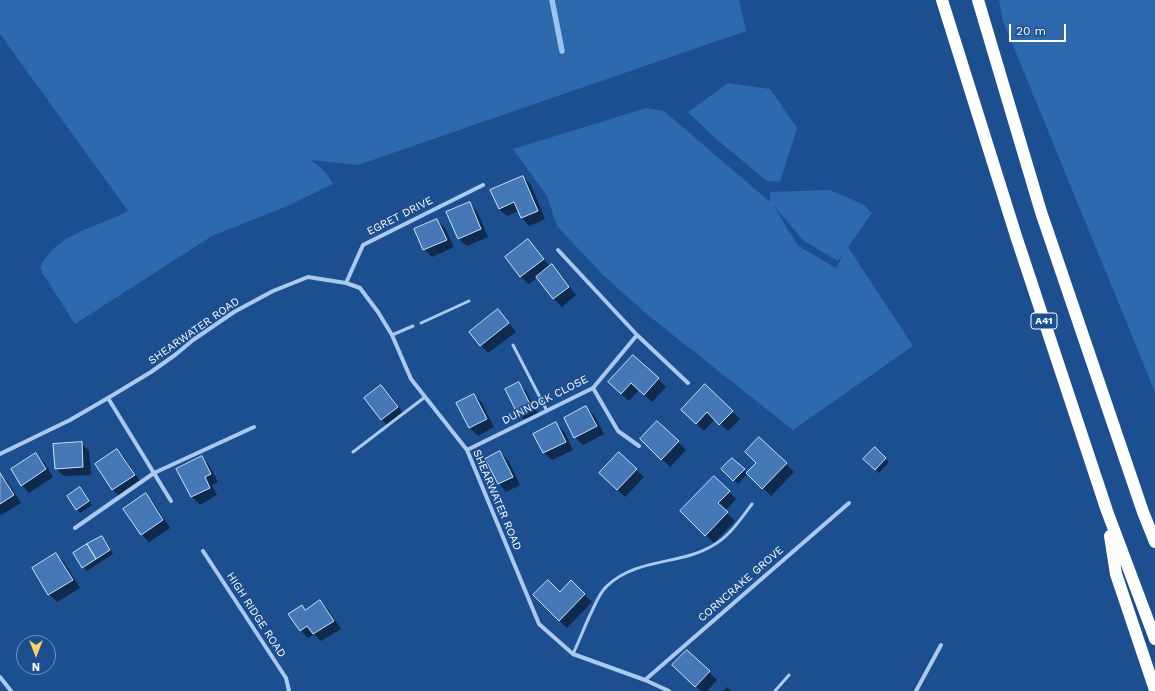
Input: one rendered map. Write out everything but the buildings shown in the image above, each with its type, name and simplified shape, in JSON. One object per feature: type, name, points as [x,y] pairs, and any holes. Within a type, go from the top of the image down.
[{"type":"highway","name":"A41","points":[[942,0],[1016,236],[1106,511],[1155,639]]},
{"type":"highway","points":[[978,0],[1040,212],[1143,512],[1155,542]]},
{"type":"highway","points":[[1106,511],[1116,574],[1155,690]]},
{"type":"street","name":"EGRET DRIVE","points":[[346,283],[363,245],[483,185]]},
{"type":"street","points":[[558,250],[637,335],[688,383]]},
{"type":"street","name":"SHEARWATER ROAD","points":[[0,454],[70,420],[108,398],[151,372],[174,356],[193,340],[234,312],[273,291],[308,277],[346,283],[360,288],[378,312],[392,335],[411,379],[467,450],[540,624],[573,654],[645,680],[669,691]]},
{"type":"street","name":"DUNNOCK CLOSE","points":[[467,450],[593,388],[637,335]]},
{"type":"street","points":[[593,388],[618,431],[639,446]]},
{"type":"street","points":[[108,398],[171,501]]},
{"type":"street","points":[[75,528],[154,473],[254,427]]},
{"type":"street","name":"CORNCRAKE GROVE","points":[[645,680],[849,503]]},
{"type":"street","name":"HIGH RIDGE ROAD","points":[[203,550],[286,678],[289,691]]},
{"type":"street","points":[[916,691],[941,645]]},
{"type":"street","points":[[0,677],[11,691]]},
{"type":"lane","points":[[421,323],[469,301]]},
{"type":"lane","points":[[392,335],[413,326]]},
{"type":"lane","points":[[513,345],[547,411]]},
{"type":"lane","points":[[353,452],[425,396]]},
{"type":"lane","points":[[573,654],[599,596],[607,586],[622,575],[641,566],[687,556],[720,542],[752,504]]},
{"type":"lane","points":[[775,691],[789,675]]},
{"type":"shaded area","points":[[0,0],[739,0],[746,31],[358,165],[310,160],[326,173],[333,184],[285,207],[212,236],[75,324],[40,267],[49,253],[61,242],[128,211],[0,34]]},
{"type":"shaded area","points":[[999,0],[1155,0],[1155,392],[1003,21]]},
{"type":"shaded area","points":[[728,83],[770,89],[797,128],[780,182],[767,181],[715,138],[688,112]]},
{"type":"shaded area","points":[[646,108],[664,111],[770,202],[770,192],[830,190],[864,205],[872,213],[848,247],[913,346],[793,430],[649,316],[603,275],[557,226],[547,196],[513,149]],"holes":[[[773,205],[804,241],[838,261],[845,251],[836,268],[798,246]]]},
{"type":"waterway","points":[[552,0],[562,51]]}]
